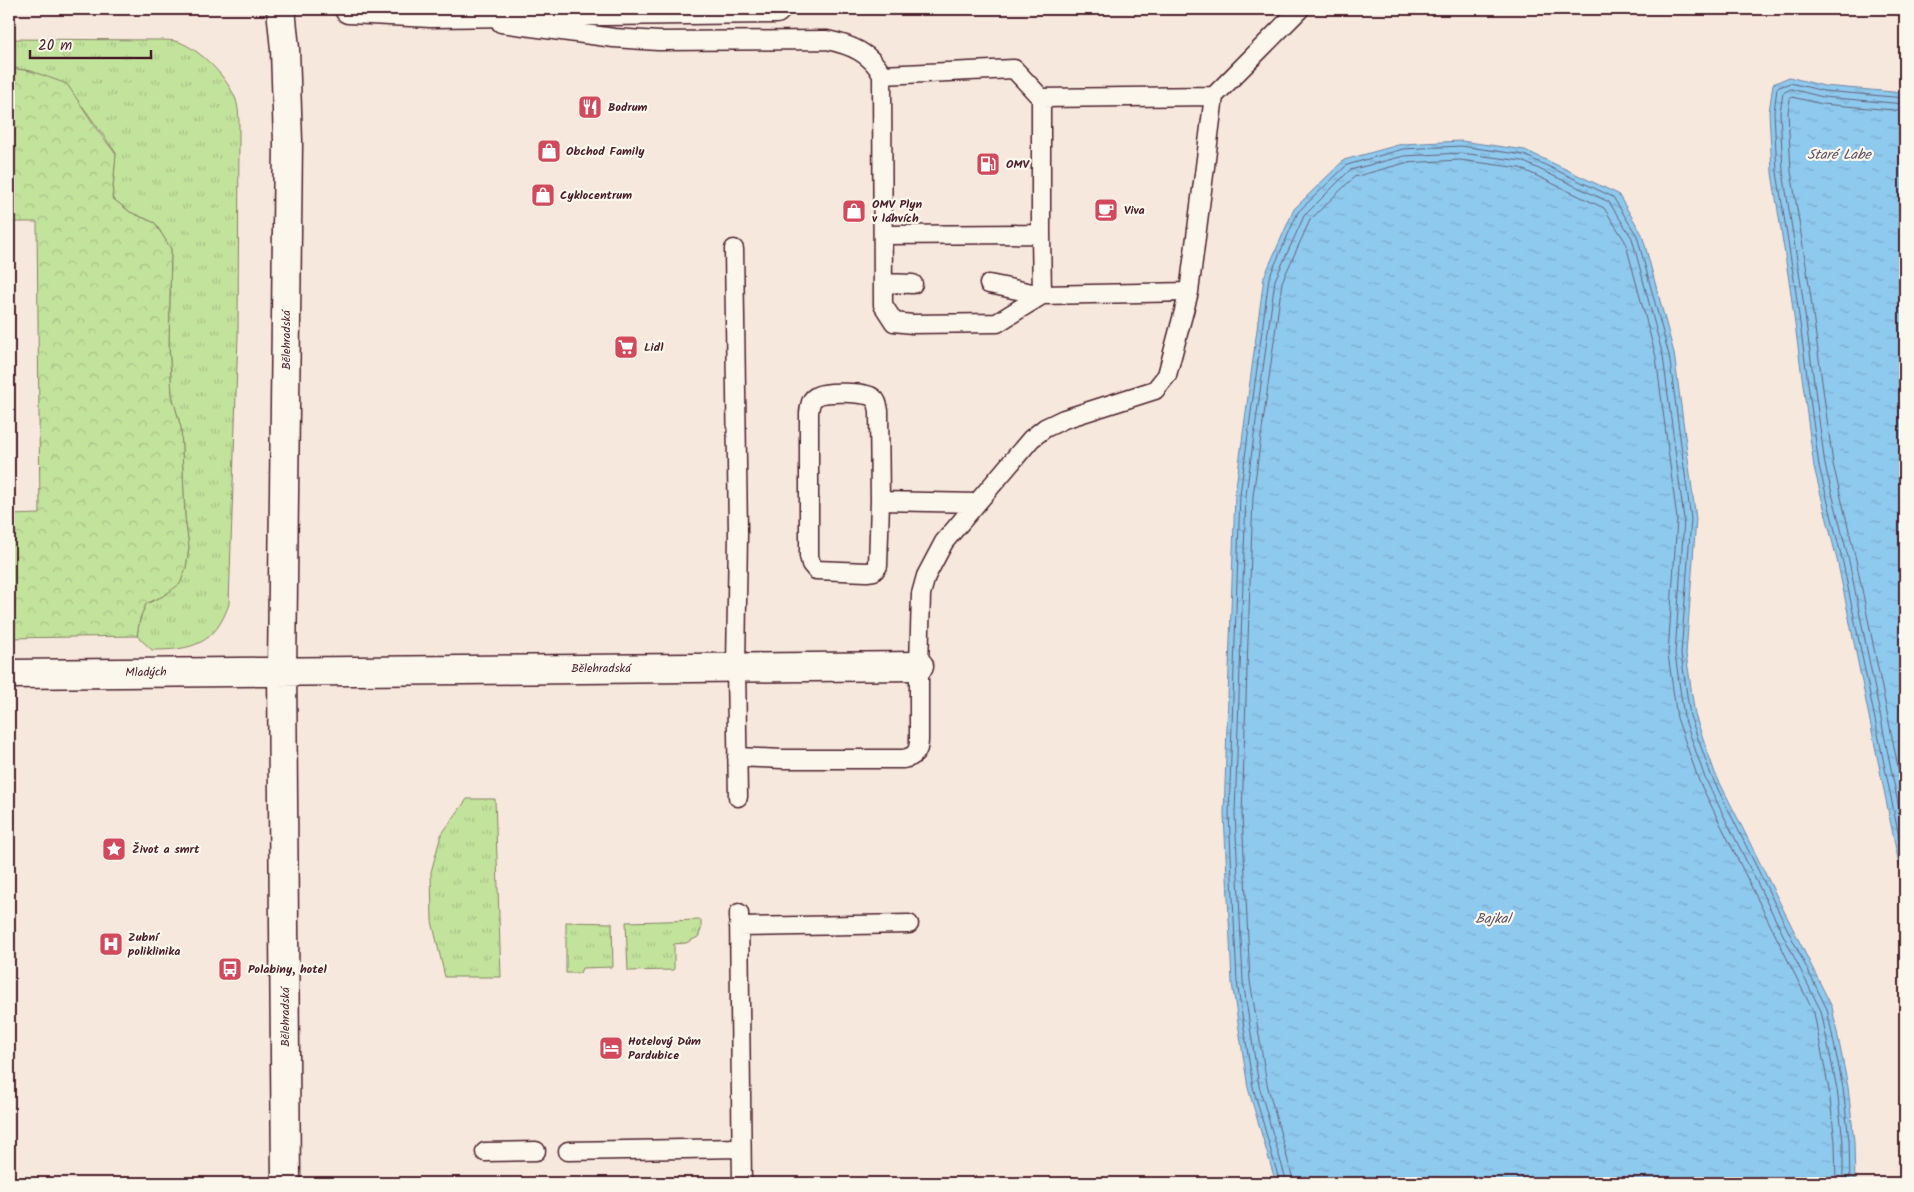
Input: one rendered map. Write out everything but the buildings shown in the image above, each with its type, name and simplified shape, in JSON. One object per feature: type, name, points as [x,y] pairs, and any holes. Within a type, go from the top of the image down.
[{"type":"street","name":"Bělehradská","points":[[281,9],[286,49],[288,133],[282,671],[286,1183]]},
{"type":"street","points":[[349,9],[431,13],[776,9]]},
{"type":"street","name":"Bělehradská","points":[[282,671],[918,666]]},
{"type":"street","name":"Mladých","points":[[9,674],[282,671]]},
{"type":"lane","points":[[737,757],[782,760],[903,759],[912,756],[918,750],[919,613],[921,594],[926,576],[944,542],[1031,440],[1045,428],[1064,419],[1155,390],[1167,375],[1189,292],[1214,96],[1300,9]]},
{"type":"lane","points":[[431,13],[614,38],[658,41],[827,40],[843,43],[876,63],[882,75],[883,305],[894,322],[912,324],[997,323],[1042,294]]},
{"type":"lane","points":[[882,75],[1014,68],[1041,98],[1042,294]]},
{"type":"lane","points":[[1041,98],[1214,96]]},
{"type":"lane","points":[[882,235],[1041,234]]},
{"type":"lane","points":[[734,249],[738,533],[736,667],[738,797]]},
{"type":"lane","points":[[883,283],[913,284]]},
{"type":"lane","points":[[988,284],[1042,294],[1189,292]]},
{"type":"lane","points":[[862,393],[877,400],[879,410],[880,502],[878,566],[874,571],[824,572],[816,570],[811,564],[809,556],[810,402],[815,396],[862,393]]},
{"type":"lane","points":[[880,502],[977,503]]},
{"type":"lane","points":[[742,1183],[739,920],[909,924]]},
{"type":"lane","points":[[568,1151],[741,1148]]},
{"type":"lane","points":[[485,1152],[536,1151]]},
{"type":"green space","points":[[9,39],[177,41],[196,51],[213,66],[227,83],[236,100],[239,127],[238,334],[229,604],[217,628],[209,637],[190,646],[179,649],[152,650],[137,636],[140,618],[146,604],[163,596],[186,568],[189,547],[185,517],[181,428],[172,395],[169,344],[171,249],[155,223],[130,212],[112,198],[116,153],[83,107],[31,71],[9,68]]},
{"type":"green space","points":[[9,68],[31,71],[67,84],[116,154],[112,198],[130,212],[155,223],[171,249],[169,344],[172,395],[181,428],[185,517],[189,547],[186,568],[180,584],[163,596],[146,604],[140,618],[137,636],[9,638],[9,515],[40,514],[37,222],[9,222]]},
{"type":"green space","points":[[467,799],[495,799],[501,977],[445,977],[432,921],[431,872],[441,835]]},
{"type":"green space","points":[[701,920],[701,930],[698,937],[686,943],[674,944],[674,970],[628,971],[626,922]]},
{"type":"green space","points":[[566,922],[612,923],[613,967],[582,968],[580,973],[566,973]]},
{"type":"water","name":"Staré Labe","points":[[1789,77],[1824,86],[1905,93],[1905,881],[1899,864],[1838,564],[1814,467],[1790,287],[1772,173],[1769,112],[1773,84]]},
{"type":"water","name":"Bajkal","points":[[1461,141],[1525,150],[1618,194],[1642,234],[1674,353],[1696,519],[1686,654],[1695,715],[1715,773],[1832,1007],[1848,1087],[1854,1141],[1855,1183],[1276,1183],[1248,1088],[1232,983],[1224,814],[1235,494],[1264,277],[1294,209],[1344,160],[1402,144]]},
{"type":"place","name":"Bodrum","points":[[590,107]]},
{"type":"place","name":"Obchod Family","points":[[549,151]]},
{"type":"place","name":"OMV","points":[[988,164]]},
{"type":"place","name":"Cyklocentrum","points":[[543,195]]},
{"type":"place","name":"Viva","points":[[1106,210]]},
{"type":"place","name":"OMV Plyn v láhvích","points":[[854,211]]},
{"type":"place","name":"Lidl","points":[[626,347]]},
{"type":"place","name":"Život a smrt","points":[[114,849]]},
{"type":"place","name":"Zubní poliklinika","points":[[111,944]]},
{"type":"place","name":"Polabiny, hotel","points":[[230,969]]},
{"type":"place","name":"Hotelový Dům Pardubice","points":[[611,1048]]}]
